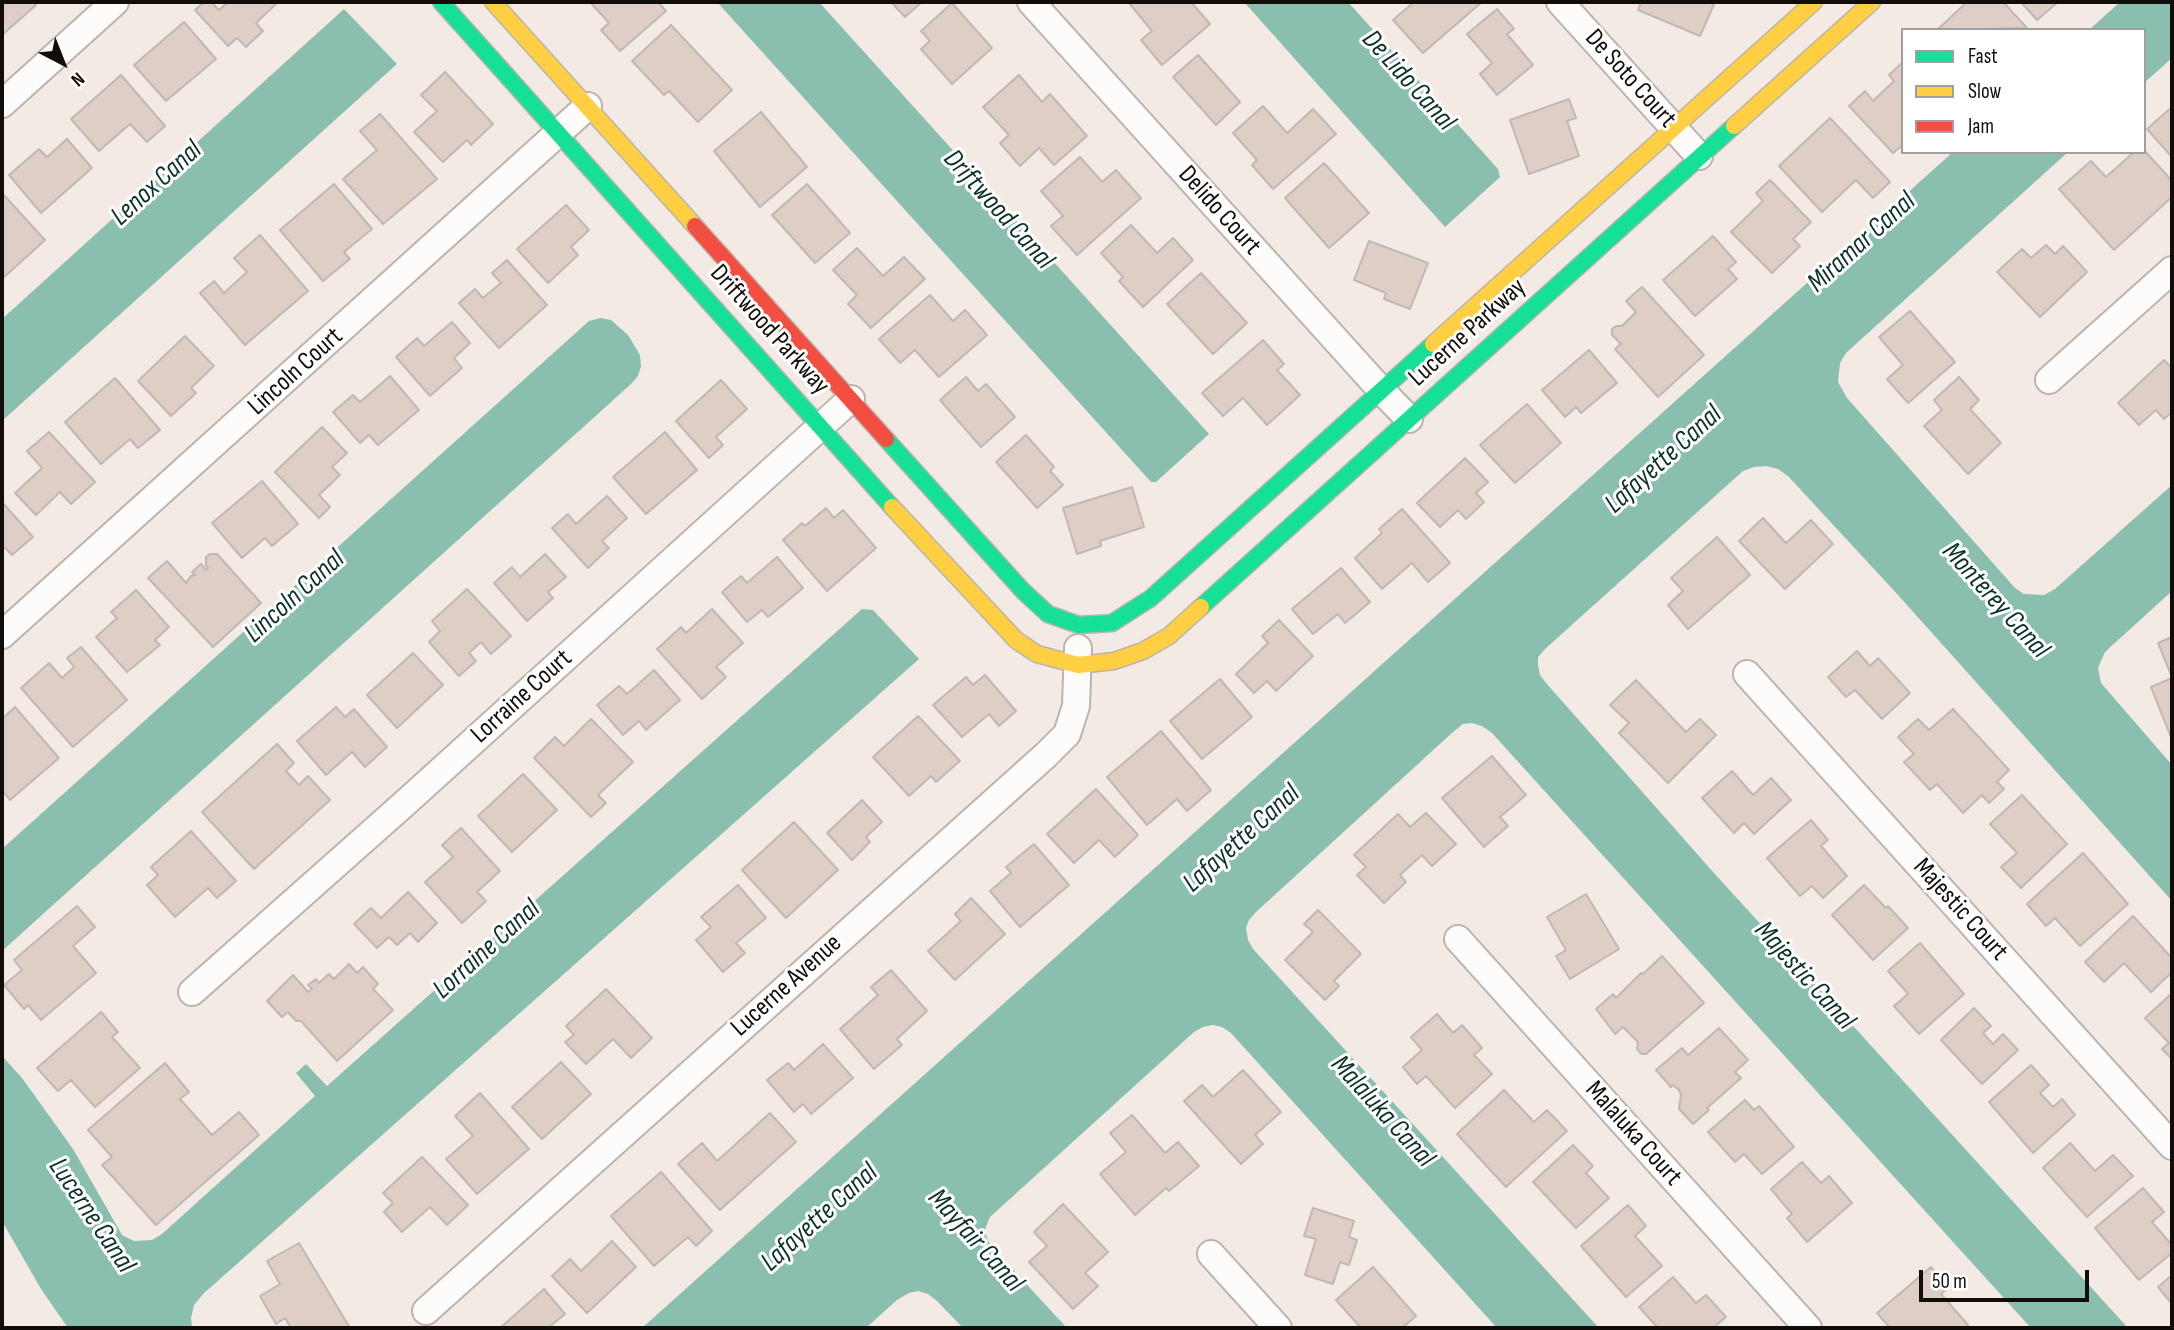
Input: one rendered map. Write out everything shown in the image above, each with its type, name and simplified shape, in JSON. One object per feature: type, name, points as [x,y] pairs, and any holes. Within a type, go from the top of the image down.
[{"type":"street","points":[[2,104],[115,2]]},
{"type":"street","name":"Driftwood Parkway","points":[[441,2],[940,560],[1016,640],[1037,654],[1078,665]]},
{"type":"street","name":"Driftwood Parkway","points":[[494,2],[1023,591],[1048,614],[1079,625]]},
{"type":"street","name":"Delido Court","points":[[1031,2],[1409,419]]},
{"type":"street","name":"De Soto Court","points":[[1560,2],[1699,156]]},
{"type":"street","name":"Lucerne Parkway","points":[[1079,625],[1112,624],[1151,598],[1814,2]]},
{"type":"street","name":"Lucerne Parkway","points":[[1078,665],[1114,662],[1143,651],[1169,636],[1872,2]]},
{"type":"street","name":"Lincoln Court","points":[[2,635],[588,106]]},
{"type":"street","points":[[2049,380],[2172,270]]},
{"type":"street","name":"Lorraine Court","points":[[192,992],[851,399]]},
{"type":"street","name":"Lucerne Avenue","points":[[426,1311],[1067,734],[1076,706],[1079,625]]},
{"type":"street","name":"Majestic Court","points":[[1747,674],[2172,1146]]},
{"type":"street","name":"Malaluka Court","points":[[1458,939],[1808,1328]]},
{"type":"street","points":[[1211,1254],[1278,1328]]},
{"type":"water","name":"Driftwood Canal","points":[[717,2],[819,2],[1209,434],[1156,482],[1151,482]]},
{"type":"water","name":"De Lido Canal","points":[[1244,2],[1348,2],[1498,169],[1500,177],[1445,227]]},
{"type":"water","points":[[2120,2],[2172,2],[2172,58],[2146,81],[2146,28],[2091,28]]},
{"type":"water","name":"Lenox Canal","points":[[344,9],[397,64],[2,421],[2,319]]},
{"type":"water","points":[[1951,154],[2066,154],[1846,353],[1840,363],[1838,382],[1847,398],[2015,588],[2024,594],[2044,595],[2055,589],[2172,485],[2172,591],[2105,652],[2098,668],[2101,683],[2172,765],[2172,901],[1898,595],[1788,476],[1778,469],[1766,466],[1743,471],[1545,649],[1538,657],[1538,665],[1540,675],[1546,683],[1714,873],[2128,1328],[2031,1328],[1492,733],[1472,723],[1463,724],[1453,732],[1256,912],[1246,928],[1248,940],[1253,949],[1599,1328],[1497,1328],[1231,1033],[1213,1025],[1194,1032],[990,1217],[985,1229],[993,1248],[1067,1328],[963,1328],[937,1301],[918,1291],[897,1300],[866,1328],[642,1328]]},
{"type":"water","name":"Lincoln Canal","points":[[601,318],[611,320],[628,335],[640,355],[638,376],[631,384],[2,951],[2,849],[589,321]]},
{"type":"water","points":[[862,609],[873,610],[919,659],[203,1294],[194,1305],[192,1328],[68,1328],[41,1289],[2,1221],[2,1056],[22,1078],[73,1149],[122,1235],[134,1241],[152,1240],[162,1234],[315,1096],[296,1073],[306,1064],[327,1086]]},
{"type":"building","points":[[2,2],[32,2],[36,5],[2,35]]},
{"type":"building","points":[[204,2],[211,2],[219,10],[228,2],[278,2],[256,23],[263,31],[246,47],[237,38],[228,46],[195,10]]},
{"type":"building","points":[[590,2],[658,2],[666,11],[620,51],[601,30],[609,23]]},
{"type":"building","points":[[891,2],[922,2],[905,17]]},
{"type":"building","points":[[1130,2],[1191,2],[1210,24],[1162,65],[1141,40],[1152,31]]},
{"type":"building","points":[[1414,2],[1482,2],[1423,53],[1393,20]]},
{"type":"building","points":[[1641,2],[1715,2],[1700,36],[1638,10]]},
{"type":"building","points":[[1967,2],[2003,2],[2027,28],[1939,28]]},
{"type":"building","points":[[2021,2],[2058,2],[2037,20]]},
{"type":"building","points":[[952,3],[992,48],[952,84],[921,49],[930,41],[921,31]]},
{"type":"building","points":[[1497,9],[1514,29],[1507,34],[1533,65],[1497,95],[1480,74],[1492,63],[1467,34]]},
{"type":"building","points":[[184,22],[216,59],[166,101],[134,65]]},
{"type":"building","points":[[671,25],[732,90],[698,122],[669,91],[664,95],[632,61]]},
{"type":"building","points":[[1198,55],[1240,102],[1216,125],[1173,77]]},
{"type":"building","points":[[1901,64],[1901,147],[1893,153],[1849,106],[1865,91],[1873,101],[1894,81],[1889,75]]},
{"type":"building","points":[[445,72],[493,124],[471,145],[467,140],[443,162],[414,132],[437,111],[421,95]]},
{"type":"building","points":[[121,75],[165,126],[147,142],[130,124],[99,151],[71,119]]},
{"type":"building","points":[[1019,75],[1042,102],[1050,94],[1087,136],[1054,165],[1039,148],[1020,166],[1000,143],[1009,135],[983,107]]},
{"type":"building","points":[[1569,99],[1576,118],[1567,121],[1579,156],[1529,174],[1510,120]]},
{"type":"building","points":[[1263,106],[1287,133],[1313,109],[1336,134],[1273,189],[1252,165],[1257,160],[1233,133]]},
{"type":"building","points":[[2172,107],[2172,157],[2147,129]]},
{"type":"building","points":[[761,112],[807,167],[760,207],[714,151]]},
{"type":"building","points":[[380,114],[437,179],[383,224],[343,179],[377,150],[360,131]]},
{"type":"building","points":[[1830,118],[1890,182],[1873,198],[1856,180],[1822,212],[1779,166]]},
{"type":"building","points":[[67,139],[92,168],[41,213],[9,175],[39,149],[47,157]]},
{"type":"building","points":[[2146,152],[2172,181],[2172,197],[2114,250],[2059,189],[2091,161],[2106,177],[2132,154]]},
{"type":"building","points":[[1080,157],[1102,182],[1116,170],[1141,198],[1077,255],[1051,226],[1063,216],[1041,191]]},
{"type":"building","points":[[1324,163],[1369,213],[1329,248],[1285,198]]},
{"type":"building","points":[[1770,180],[1811,222],[1793,239],[1800,246],[1772,273],[1731,232],[1763,201],[1756,193]]},
{"type":"building","points":[[334,184],[372,229],[344,252],[350,259],[323,281],[280,230]]},
{"type":"building","points":[[807,184],[850,233],[815,263],[772,215]]},
{"type":"building","points":[[2,193],[45,240],[2,279]]},
{"type":"building","points":[[566,205],[589,230],[571,247],[578,255],[548,283],[517,249]]},
{"type":"building","points":[[1131,225],[1157,253],[1173,238],[1193,260],[1143,307],[1119,281],[1123,277],[1101,253]]},
{"type":"building","points":[[260,235],[308,291],[245,345],[200,293],[214,281],[224,293],[247,272],[234,258]]},
{"type":"building","points":[[1713,236],[1736,262],[1728,269],[1737,279],[1695,316],[1663,280]]},
{"type":"building","points":[[1369,241],[1428,263],[1410,309],[1384,299],[1386,293],[1354,280]]},
{"type":"building","points":[[2046,245],[2055,254],[2063,246],[2087,272],[2040,317],[1997,272],[2022,249],[2031,258]]},
{"type":"building","points":[[857,248],[883,276],[904,257],[925,279],[871,328],[848,304],[857,295],[833,270]]},
{"type":"building","points":[[507,260],[547,305],[499,348],[459,303],[475,289],[483,298],[501,283],[492,273]]},
{"type":"building","points":[[1201,273],[1247,323],[1213,354],[1167,304]]},
{"type":"building","points":[[1642,287],[1704,355],[1658,397],[1615,349],[1621,344],[1612,335],[1612,329],[1622,326],[1636,312],[1626,301]]},
{"type":"building","points":[[930,295],[953,321],[965,310],[987,335],[939,377],[915,350],[900,363],[879,339]]},
{"type":"building","points":[[1910,311],[1955,362],[1908,403],[1887,379],[1903,365],[1879,337]]},
{"type":"building","points":[[452,322],[470,343],[454,358],[462,368],[430,396],[396,357],[417,338],[424,346]]},
{"type":"building","points":[[185,336],[214,366],[191,388],[196,393],[171,416],[138,381]]},
{"type":"building","points":[[1263,340],[1284,364],[1277,370],[1300,395],[1267,425],[1243,398],[1223,416],[1202,393]]},
{"type":"building","points":[[1589,350],[1617,383],[1581,413],[1576,407],[1565,417],[1542,390]]},
{"type":"building","points":[[2164,360],[2172,368],[2172,412],[2164,419],[2156,410],[2139,425],[2118,403]]},
{"type":"building","points":[[390,376],[419,410],[378,445],[369,435],[360,443],[333,412],[353,395],[360,402]]},
{"type":"building","points":[[966,377],[978,391],[986,384],[1015,417],[981,447],[940,400]]},
{"type":"building","points":[[1959,377],[1979,400],[1970,409],[2001,443],[1968,474],[1924,426],[1942,410],[1934,400]]},
{"type":"building","points":[[115,378],[160,430],[138,448],[130,439],[101,464],[65,422]]},
{"type":"building","points":[[721,380],[747,409],[716,437],[723,445],[709,458],[676,421]]},
{"type":"building","points":[[1527,404],[1561,443],[1515,483],[1480,445]]},
{"type":"building","points":[[322,427],[347,453],[332,467],[340,475],[319,495],[330,507],[319,518],[275,472]]},
{"type":"building","points":[[49,432],[95,482],[71,504],[60,492],[36,515],[15,493],[42,468],[27,451]]},
{"type":"building","points":[[665,432],[697,470],[646,514],[613,477]]},
{"type":"building","points":[[1026,435],[1054,467],[1050,471],[1063,485],[1037,508],[996,462]]},
{"type":"building","points":[[1465,458],[1488,482],[1476,493],[1484,502],[1466,519],[1458,510],[1440,527],[1417,503]]},
{"type":"building","points":[[262,481],[298,524],[272,546],[265,538],[242,558],[212,523]]},
{"type":"building","points":[[1132,487],[1144,527],[1100,541],[1101,546],[1077,554],[1063,508]]},
{"type":"building","points":[[607,496],[627,518],[602,541],[609,548],[588,568],[552,528],[568,514],[576,524]]},
{"type":"building","points":[[2,502],[33,537],[12,555],[2,547]]},
{"type":"building","points":[[826,508],[834,518],[843,510],[876,548],[827,591],[783,540],[802,523],[805,526]]},
{"type":"building","points":[[1402,509],[1450,563],[1428,582],[1412,563],[1382,589],[1355,558],[1382,533],[1379,529]]},
{"type":"building","points":[[1763,518],[1786,543],[1811,520],[1833,544],[1785,589],[1739,541]]},
{"type":"building","points":[[1717,537],[1750,575],[1688,629],[1668,605],[1683,591],[1671,578]]},
{"type":"building","points":[[217,554],[261,603],[213,647],[148,578],[167,561],[186,583],[195,575],[192,572],[201,564],[206,570],[208,568],[206,557]]},
{"type":"building","points":[[545,554],[566,577],[548,592],[553,598],[527,621],[494,583],[512,567],[520,577]]},
{"type":"building","points":[[777,557],[803,588],[768,617],[762,610],[747,622],[722,592],[741,576],[747,583]]},
{"type":"building","points":[[1341,568],[1370,602],[1345,623],[1338,614],[1313,634],[1292,609]]},
{"type":"building","points":[[467,589],[511,636],[491,654],[481,642],[469,653],[476,661],[459,676],[429,642],[440,631],[432,621]]},
{"type":"building","points":[[136,590],[169,627],[155,640],[160,645],[127,672],[96,637],[117,618],[111,612]]},
{"type":"building","points":[[712,609],[743,643],[716,667],[726,677],[702,699],[657,649],[681,627],[686,633]]},
{"type":"building","points":[[1279,620],[1313,656],[1276,691],[1267,681],[1254,693],[1236,674],[1268,643],[1262,636]]},
{"type":"building","points":[[2172,637],[2172,677],[2158,643]]},
{"type":"building","points":[[81,647],[127,700],[73,747],[21,688],[49,663],[62,678],[74,667],[67,658]]},
{"type":"building","points":[[1857,651],[1870,666],[1878,658],[1910,693],[1882,719],[1855,690],[1846,697],[1828,677]]},
{"type":"building","points":[[413,653],[443,685],[397,728],[367,695]]},
{"type":"building","points":[[654,670],[680,700],[646,730],[639,721],[623,735],[597,705],[619,686],[627,694]]},
{"type":"building","points":[[985,675],[1016,711],[999,726],[989,714],[962,737],[933,705],[966,677],[973,685]]},
{"type":"building","points":[[2172,678],[2172,734],[2170,735],[2151,687]]},
{"type":"building","points":[[1220,679],[1252,717],[1202,759],[1170,721]]},
{"type":"building","points":[[1636,680],[1686,732],[1700,719],[1716,735],[1668,783],[1619,733],[1629,723],[1610,705]]},
{"type":"building","points":[[15,707],[59,758],[10,800],[2,790],[2,719]]},
{"type":"building","points":[[336,707],[345,717],[354,709],[387,747],[365,767],[352,752],[326,775],[297,741]]},
{"type":"building","points":[[1953,709],[2009,770],[1997,782],[2004,789],[1989,803],[1982,795],[1963,813],[1937,784],[1930,790],[1904,762],[1914,754],[1898,737],[1918,719],[1929,730]]},
{"type":"building","points":[[918,716],[960,761],[936,782],[931,776],[909,796],[873,757]]},
{"type":"building","points":[[591,719],[633,762],[598,795],[606,803],[591,817],[534,758],[555,737],[564,746]]},
{"type":"building","points":[[1161,731],[1211,790],[1187,811],[1177,799],[1147,825],[1107,777]]},
{"type":"building","points":[[277,744],[294,763],[286,771],[299,785],[308,776],[330,800],[254,869],[202,812]]},
{"type":"building","points":[[1492,756],[1526,795],[1500,817],[1508,826],[1484,847],[1442,798]]},
{"type":"building","points":[[1732,771],[1753,795],[1771,778],[1791,800],[1754,834],[1744,823],[1734,833],[1702,798]]},
{"type":"building","points":[[523,774],[557,810],[512,852],[478,816]]},
{"type":"building","points":[[1096,789],[1138,835],[1115,857],[1099,840],[1074,863],[1047,834]]},
{"type":"building","points":[[2022,795],[2067,844],[2021,888],[2001,867],[2017,853],[1990,824]]},
{"type":"building","points":[[862,800],[882,822],[866,837],[870,842],[852,860],[827,833]]},
{"type":"building","points":[[1426,813],[1456,844],[1432,866],[1422,855],[1400,875],[1406,882],[1384,903],[1357,875],[1366,867],[1354,855],[1398,814],[1410,827]]},
{"type":"building","points":[[1811,820],[1828,840],[1821,846],[1847,876],[1823,898],[1812,886],[1800,896],[1767,858]]},
{"type":"building","points":[[794,822],[838,870],[786,918],[742,870]]},
{"type":"building","points":[[461,828],[500,871],[477,892],[486,901],[462,923],[425,882],[453,857],[442,845]]},
{"type":"building","points":[[191,831],[236,881],[217,898],[208,888],[175,917],[147,885],[158,875],[151,867]]},
{"type":"building","points":[[1034,844],[1069,885],[1020,927],[990,891],[1011,873],[1006,867]]},
{"type":"building","points":[[2083,853],[2128,904],[2080,946],[2055,918],[2046,926],[2027,904]]},
{"type":"building","points":[[738,885],[766,918],[736,943],[745,953],[723,972],[696,940],[711,927],[701,917]]},
{"type":"building","points":[[1864,885],[1908,928],[1873,960],[1832,915]]},
{"type":"building","points":[[408,892],[437,923],[418,942],[410,933],[397,945],[389,937],[377,948],[354,924],[371,908],[381,918]]},
{"type":"building","points":[[1586,894],[1619,949],[1570,979],[1556,956],[1566,950],[1547,917]]},
{"type":"building","points":[[971,898],[1005,934],[955,980],[928,951],[961,921],[955,914]]},
{"type":"building","points":[[77,906],[95,927],[73,946],[96,973],[41,1020],[28,1005],[24,1009],[4,985],[22,970],[14,960]]},
{"type":"building","points":[[1318,910],[1361,954],[1334,981],[1339,986],[1325,1000],[1285,960],[1313,932],[1304,924]]},
{"type":"building","points":[[2133,916],[2172,958],[2172,972],[2151,992],[2124,963],[2104,982],[2085,962]]},
{"type":"building","points":[[1920,943],[1964,994],[1919,1034],[1894,1006],[1908,994],[1888,971]]},
{"type":"building","points":[[1662,956],[1704,1003],[1646,1054],[1641,1054],[1637,1049],[1638,1042],[1623,1027],[1615,1034],[1596,1009],[1613,994],[1616,998]]},
{"type":"building","points":[[349,964],[357,973],[363,967],[378,984],[373,989],[393,1010],[337,1061],[301,1021],[296,1021],[288,1012],[282,1017],[267,1001],[293,975],[308,992],[312,989],[308,985],[316,979],[319,983],[329,974],[334,979]]},
{"type":"building","points":[[891,970],[927,1011],[897,1039],[902,1045],[874,1069],[840,1029],[878,995],[871,987]]},
{"type":"building","points":[[606,989],[652,1038],[631,1058],[613,1039],[586,1064],[565,1042],[574,1035],[566,1026]]},
{"type":"building","points":[[2172,993],[2172,1059],[2162,1049],[2169,1043],[2145,1018]]},
{"type":"building","points":[[1974,1008],[1991,1026],[1983,1033],[1993,1044],[2003,1034],[2018,1050],[1982,1084],[1941,1040]]},
{"type":"building","points":[[101,1012],[118,1032],[112,1037],[140,1068],[95,1107],[71,1080],[58,1091],[37,1068]]},
{"type":"building","points":[[1437,1014],[1453,1033],[1462,1025],[1482,1048],[1474,1055],[1492,1074],[1455,1108],[1426,1076],[1417,1084],[1403,1067],[1422,1050],[1411,1037]]},
{"type":"building","points":[[1719,1028],[1748,1060],[1735,1072],[1741,1078],[1693,1124],[1679,1109],[1679,1090],[1673,1085],[1671,1087],[1656,1070],[1682,1048],[1688,1055]]},
{"type":"building","points":[[823,1044],[853,1078],[811,1114],[803,1104],[794,1112],[767,1080],[788,1063],[794,1070]]},
{"type":"building","points":[[561,1062],[591,1094],[542,1139],[512,1107]]},
{"type":"building","points":[[165,1063],[189,1092],[180,1099],[212,1135],[239,1112],[259,1135],[156,1225],[102,1165],[112,1157],[88,1130]]},
{"type":"building","points":[[2031,1065],[2049,1085],[2040,1093],[2053,1107],[2062,1099],[2075,1115],[2033,1153],[1989,1102]]},
{"type":"building","points":[[1243,1070],[1281,1112],[1255,1135],[1263,1144],[1241,1164],[1184,1101],[1202,1085],[1213,1097]]},
{"type":"building","points":[[1504,1090],[1534,1122],[1547,1110],[1567,1131],[1506,1187],[1457,1134]]},
{"type":"building","points":[[480,1093],[529,1149],[477,1194],[446,1159],[473,1136],[455,1116]]},
{"type":"building","points":[[1745,1100],[1754,1110],[1759,1106],[1794,1147],[1762,1174],[1744,1154],[1735,1162],[1708,1132]]},
{"type":"building","points":[[770,1113],[796,1142],[720,1210],[678,1164],[702,1143],[717,1161]]},
{"type":"building","points":[[1132,1115],[1165,1153],[1178,1142],[1199,1166],[1169,1191],[1166,1188],[1135,1215],[1100,1174],[1126,1152],[1110,1133]]},
{"type":"building","points":[[2070,1143],[2095,1171],[2113,1155],[2133,1176],[2087,1217],[2043,1168]]},
{"type":"building","points":[[1573,1145],[1593,1166],[1586,1173],[1609,1198],[1576,1228],[1533,1182]]},
{"type":"building","points":[[422,1157],[468,1205],[447,1225],[430,1207],[402,1232],[384,1212],[393,1203],[383,1193]]},
{"type":"building","points":[[1802,1162],[1821,1183],[1829,1176],[1852,1203],[1807,1242],[1787,1218],[1792,1214],[1771,1189]]},
{"type":"building","points":[[661,1172],[712,1231],[696,1246],[688,1237],[654,1266],[611,1216]]},
{"type":"building","points":[[2143,1188],[2164,1212],[2152,1222],[2172,1245],[2172,1253],[2139,1280],[2095,1228]]},
{"type":"building","points":[[1063,1204],[1108,1252],[1085,1273],[1098,1286],[1073,1309],[1029,1262],[1047,1246],[1034,1232]]},
{"type":"building","points":[[1628,1205],[1646,1226],[1635,1236],[1662,1266],[1626,1297],[1581,1246]]},
{"type":"building","points":[[1313,1208],[1354,1221],[1349,1237],[1357,1240],[1349,1265],[1340,1262],[1333,1284],[1305,1275],[1316,1239],[1304,1236]]},
{"type":"building","points":[[612,1241],[636,1267],[587,1313],[552,1276],[570,1259],[581,1271]]},
{"type":"building","points":[[299,1243],[350,1328],[291,1328],[285,1318],[276,1324],[260,1296],[280,1284],[267,1261]]},
{"type":"building","points":[[1373,1267],[1416,1316],[1402,1328],[1361,1328],[1336,1300]]},
{"type":"building","points":[[1931,1267],[1948,1288],[1941,1294],[1968,1325],[1964,1328],[1890,1328],[1877,1313]]},
{"type":"building","points":[[2172,1275],[2172,1304],[2158,1287]]},
{"type":"building","points":[[1673,1277],[1696,1303],[1706,1295],[1726,1317],[1713,1328],[1658,1328],[1639,1307]]},
{"type":"building","points":[[544,1289],[565,1314],[548,1328],[500,1328]]},
{"type":"traffic: fast","points":[[441,2],[892,507]]},
{"type":"traffic: fast","points":[[1201,607],[1734,126]]},
{"type":"traffic: fast","points":[[886,439],[1023,591],[1048,614],[1079,625],[1112,623],[1151,598],[1433,344]]},
{"type":"traffic: slow","points":[[493,2],[695,226]]},
{"type":"traffic: slow","points":[[1433,344],[1814,2]]},
{"type":"traffic: slow","points":[[1734,126],[1872,2]]},
{"type":"traffic: slow","points":[[892,507],[1016,640],[1037,654],[1078,665],[1114,661],[1143,651],[1169,636],[1201,607]]},
{"type":"traffic: jam","points":[[695,226],[886,439]]},
{"type":"water label","name":"Miramar Canal","points":[[1862,243]]},
{"type":"water label","name":"Lafayette Canal","points":[[1664,460]]},
{"type":"water label","name":"Monterey Canal","points":[[1995,601]]},
{"type":"water label","name":"Lafayette Canal","points":[[1242,839]]},
{"type":"water label","name":"Lorraine Canal","points":[[487,950]]},
{"type":"water label","name":"Majestic Canal","points":[[1804,976]]},
{"type":"water label","name":"Malaluka Canal","points":[[1382,1112]]},
{"type":"water label","name":"Lucerne Canal","points":[[91,1216]]},
{"type":"water label","name":"Lafayette Canal","points":[[820,1218]]},
{"type":"water label","name":"Mayfair Canal","points":[[975,1241]]}]
